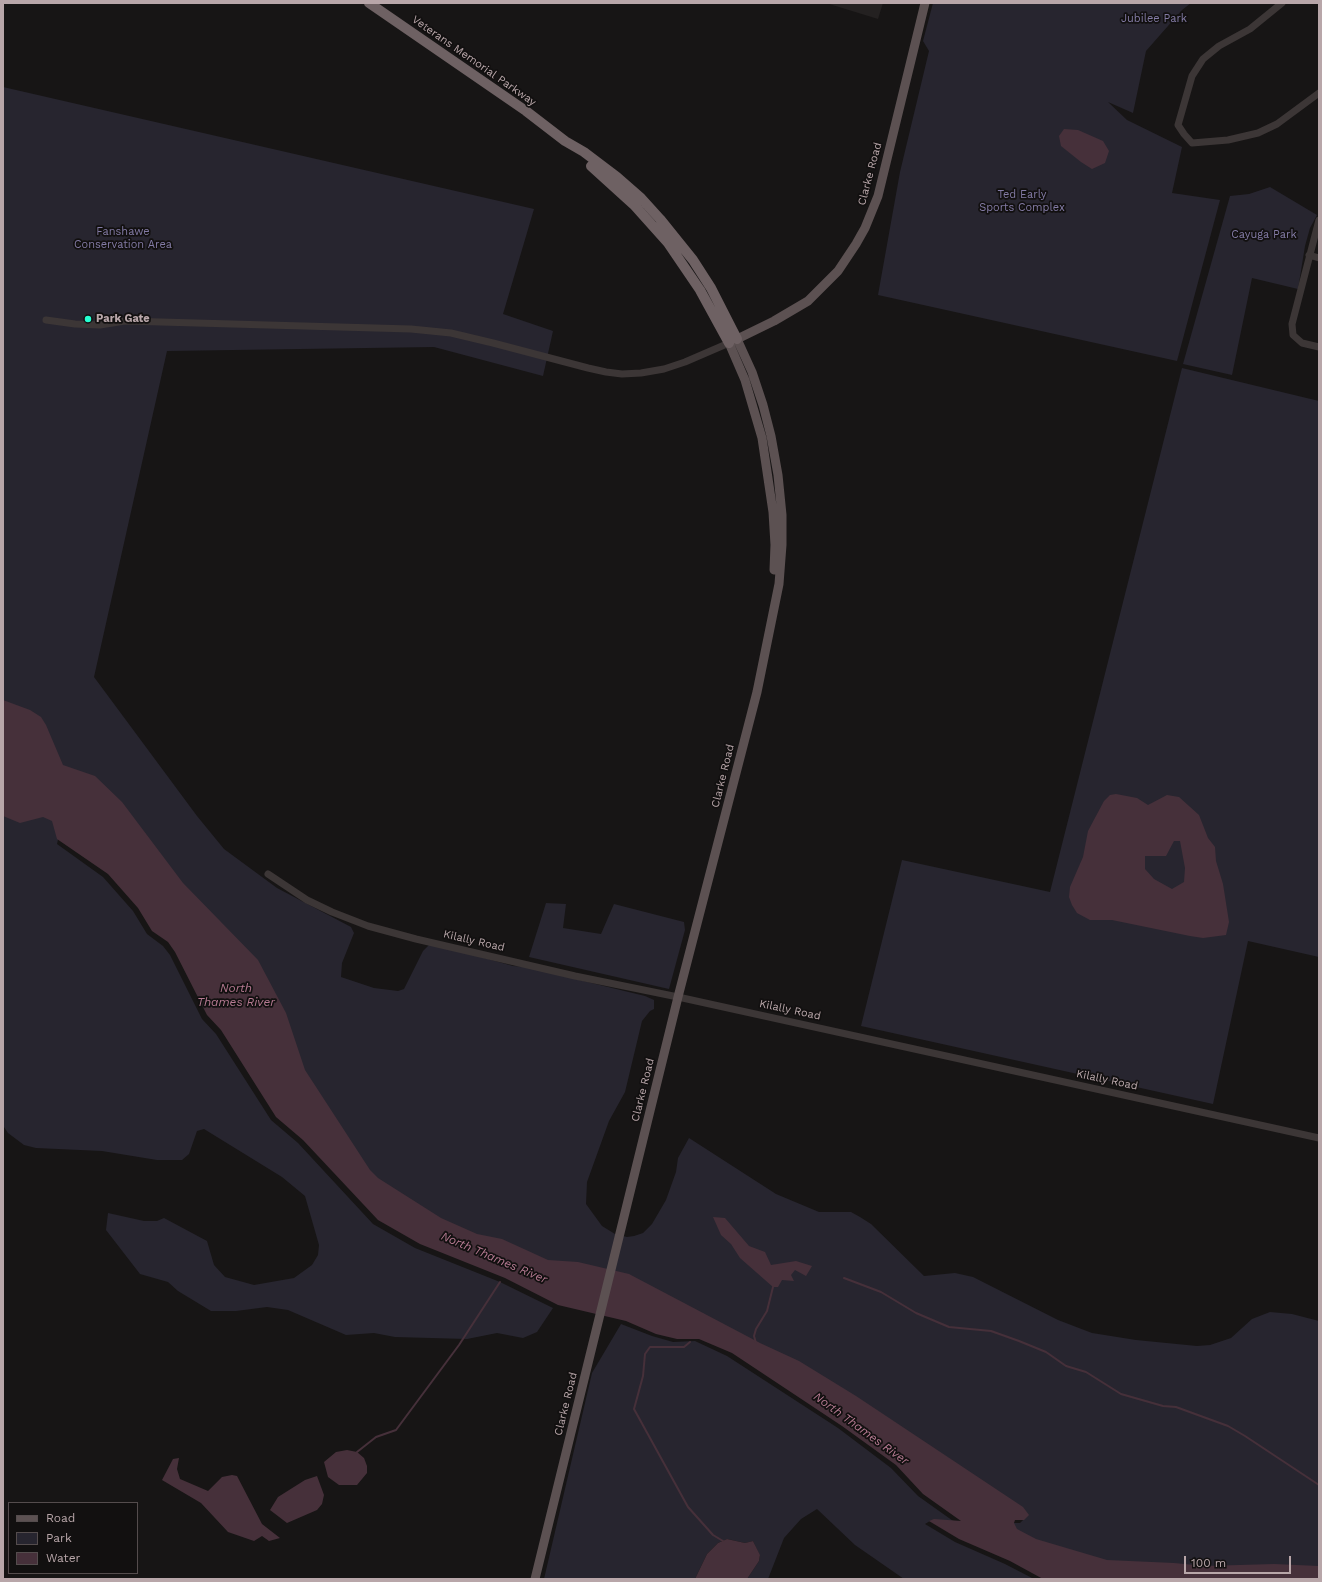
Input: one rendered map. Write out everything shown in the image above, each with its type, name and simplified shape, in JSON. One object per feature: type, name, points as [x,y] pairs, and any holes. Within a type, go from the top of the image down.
[{"type":"highway","name":"Veterans Memorial Parkway","points":[[369,3],[526,111],[566,141],[576,153],[634,205],[668,243],[733,341]]},
{"type":"main road","name":"Clarke Road","points":[[535,1579],[678,997],[757,692],[769,635],[773,606],[775,545],[768,474],[762,438],[733,341],[774,321],[808,301],[838,271],[856,244],[868,221],[878,196],[925,3]]},
{"type":"street","points":[[1282,3],[1250,29],[1219,46],[1202,60],[1192,76],[1178,125],[1192,143],[1228,140],[1258,133],[1277,124],[1319,93]]},
{"type":"street","points":[[1319,220],[1317,234],[1309,255],[1292,324],[1293,335],[1302,343],[1319,347]]},
{"type":"street","points":[[1309,255],[1319,258]]},
{"type":"street","points":[[46,320],[76,324],[100,324],[125,321],[411,329],[451,333],[588,368],[622,374],[641,373],[664,369],[685,362],[733,341]]},
{"type":"street","name":"Kilally Road","points":[[268,874],[307,900],[332,912],[368,926],[416,939],[575,976],[678,997],[1319,1138]]},
{"type":"shaded area","points":[[826,3],[883,3],[878,19]]},
{"type":"green space","name":"Ted Early Sports Complex","points":[[933,3],[1191,3],[1182,10],[1146,51],[1133,113],[1108,102],[1127,120],[1182,147],[1172,193],[1220,200],[1177,361],[878,295],[900,172],[929,51],[923,41]]},
{"type":"green space","name":"Fanshawe Conservation Area","points":[[3,87],[534,209],[503,314],[553,331],[543,376],[434,347],[167,351],[94,677],[197,816],[224,849],[277,888],[351,927],[354,933],[342,963],[341,977],[374,988],[398,991],[404,989],[423,951],[431,943],[513,966],[526,967],[645,996],[654,1000],[654,1009],[650,1011],[642,1021],[625,1092],[609,1121],[587,1182],[586,1204],[602,1226],[615,1234],[627,1237],[634,1236],[643,1233],[652,1224],[666,1200],[676,1172],[678,1158],[689,1138],[776,1194],[819,1212],[851,1212],[860,1217],[871,1224],[924,1276],[955,1273],[973,1277],[1058,1320],[1092,1333],[1136,1340],[1197,1346],[1210,1345],[1231,1338],[1252,1319],[1270,1312],[1292,1314],[1319,1321],[1319,1567],[1201,1568],[1103,1561],[1032,1541],[1013,1531],[1011,1523],[1020,1523],[1025,1518],[853,1397],[544,1261],[438,1220],[374,1180],[73,772],[57,844],[103,877],[133,911],[147,934],[163,946],[170,955],[202,1019],[216,1034],[271,1120],[298,1143],[373,1224],[415,1248],[500,1282],[553,1308],[537,1332],[523,1338],[497,1333],[467,1339],[395,1337],[374,1333],[346,1335],[288,1310],[267,1307],[236,1311],[211,1311],[178,1291],[168,1282],[140,1274],[106,1230],[108,1213],[144,1221],[157,1221],[164,1218],[207,1241],[214,1265],[225,1277],[254,1285],[294,1278],[312,1265],[318,1255],[319,1245],[305,1196],[282,1177],[204,1129],[197,1131],[189,1154],[182,1160],[157,1160],[102,1151],[36,1148],[24,1145],[8,1133],[4,1127],[3,1114]]},
{"type":"green space","name":"Cayuga Park","points":[[1270,187],[1317,215],[1310,228],[1305,246],[1298,289],[1252,278],[1232,375],[1183,364],[1230,196],[1249,194]]},
{"type":"green space","points":[[1182,368],[1319,401],[1319,957],[1248,941],[1213,1104],[861,1026],[902,860],[1050,892]]},
{"type":"green space","points":[[546,903],[566,904],[563,928],[601,934],[614,904],[684,922],[685,930],[669,989],[529,957]]},
{"type":"green space","points":[[621,1324],[673,1342],[695,1341],[727,1356],[838,1428],[891,1468],[918,1496],[956,1523],[930,1521],[925,1524],[955,1542],[1005,1564],[1034,1579],[904,1579],[855,1545],[817,1509],[801,1519],[784,1538],[768,1579],[747,1579],[759,1561],[760,1556],[753,1541],[745,1543],[727,1539],[718,1543],[707,1554],[695,1579],[544,1579],[592,1373]]},
{"type":"water","points":[[1064,129],[1078,130],[1103,141],[1109,151],[1105,163],[1092,169],[1061,146],[1059,136]]},
{"type":"water","name":"North Thames River","points":[[3,700],[30,710],[41,717],[46,725],[63,765],[95,776],[122,802],[183,883],[258,960],[286,1013],[305,1070],[370,1170],[378,1178],[441,1218],[477,1234],[502,1239],[548,1260],[578,1262],[629,1274],[760,1343],[799,1361],[856,1396],[1023,1507],[1029,1515],[1024,1520],[1015,1520],[1014,1523],[1017,1529],[1036,1539],[1107,1560],[1205,1566],[1274,1564],[1319,1566],[1319,1579],[1043,1579],[1010,1561],[959,1539],[929,1521],[934,1519],[961,1521],[923,1494],[896,1465],[842,1426],[732,1353],[699,1339],[677,1339],[656,1334],[626,1321],[558,1305],[505,1278],[420,1244],[378,1220],[303,1140],[276,1117],[221,1030],[207,1015],[175,952],[168,942],[152,931],[138,908],[108,874],[57,839],[52,821],[43,817],[20,823],[3,816]]},
{"type":"water","points":[[1116,794],[1137,798],[1148,805],[1167,795],[1179,797],[1199,815],[1208,838],[1215,847],[1216,861],[1223,884],[1229,922],[1226,935],[1203,938],[1112,920],[1090,920],[1077,913],[1069,897],[1070,887],[1083,857],[1088,831],[1104,801],[1110,795]],"holes":[[[1174,841],[1180,841],[1185,868],[1184,882],[1172,889],[1154,879],[1145,869],[1145,856],[1166,856]]]},
{"type":"water","points":[[713,1217],[725,1218],[749,1246],[765,1252],[771,1265],[796,1261],[812,1266],[806,1276],[795,1270],[791,1275],[794,1281],[782,1280],[778,1287],[773,1287],[740,1258],[731,1244],[721,1235]]},
{"type":"water","points":[[347,1450],[357,1452],[364,1458],[367,1466],[367,1473],[357,1485],[339,1485],[328,1477],[324,1462],[336,1452]]},
{"type":"water","points":[[179,1458],[177,1469],[180,1479],[208,1491],[222,1477],[232,1475],[237,1476],[262,1524],[280,1538],[269,1541],[262,1536],[254,1541],[228,1532],[201,1503],[162,1480],[173,1459]]},
{"type":"water","points":[[317,1476],[324,1495],[322,1504],[317,1510],[287,1523],[270,1510],[278,1497],[305,1480]]},
{"type":"water","points":[[727,1539],[745,1543],[753,1541],[760,1555],[759,1561],[747,1579],[695,1579],[707,1554],[718,1543]]},
{"type":"waterway","points":[[844,1278],[881,1292],[916,1313],[949,1327],[991,1331],[1046,1352],[1066,1366],[1086,1372],[1121,1394],[1163,1406],[1176,1407],[1228,1426],[1319,1485]]},
{"type":"waterway","points":[[357,1452],[376,1437],[396,1430],[459,1345],[500,1282]]},
{"type":"waterway","points":[[756,1343],[754,1336],[756,1329],[767,1311],[773,1287]]},
{"type":"waterway","points":[[690,1342],[684,1347],[650,1347],[645,1354],[643,1376],[634,1409],[688,1507],[713,1535],[723,1541]]},
{"type":"place","name":"Park Gate","points":[[88,319]]},
{"type":"park label","name":"Jubilee Park","points":[[1154,19]]}]
